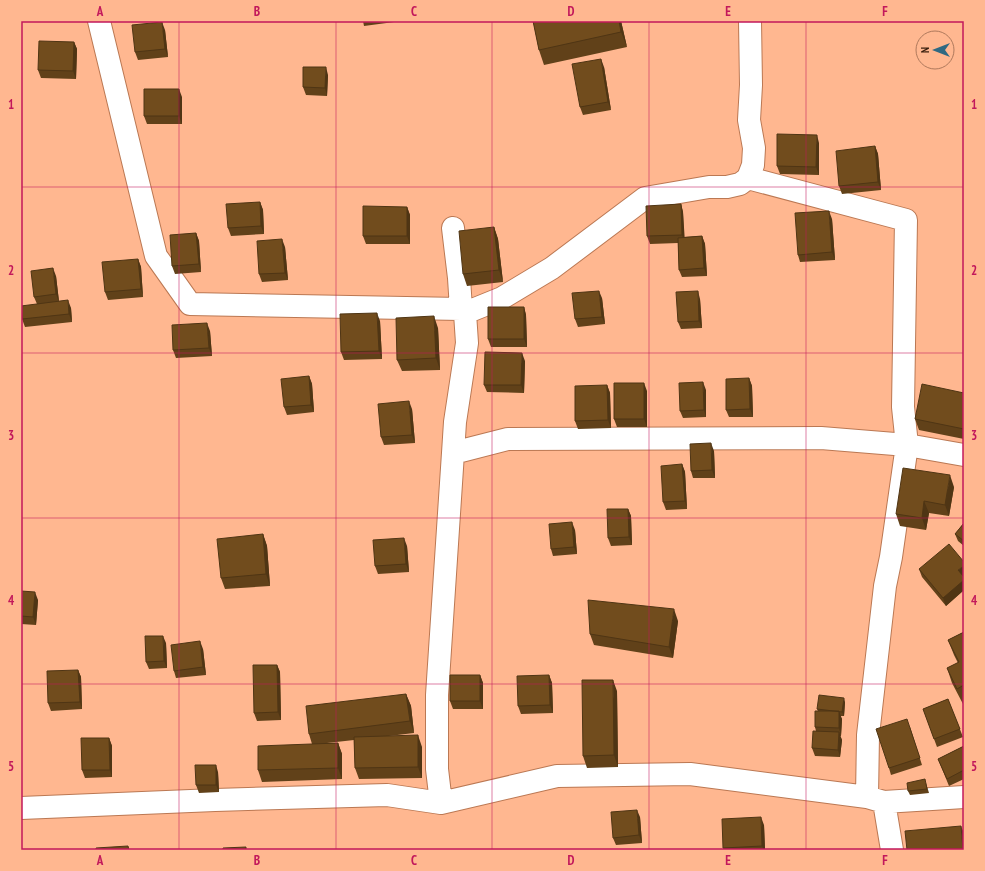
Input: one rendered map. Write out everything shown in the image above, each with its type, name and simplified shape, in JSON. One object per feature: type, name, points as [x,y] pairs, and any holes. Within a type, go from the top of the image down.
[{"type":"street","points":[[99,21],[156,256],[190,304],[463,311],[502,298],[552,268],[645,198],[709,187],[727,187],[740,184],[748,178],[753,165],[754,148],[749,120],[750,21]]},
{"type":"street","points":[[748,178],[906,220],[903,407],[907,445],[891,558],[885,586],[868,735],[876,799],[892,850]]},
{"type":"street","points":[[441,802],[437,769],[437,695],[455,422],[468,343],[454,228]]},
{"type":"street","points":[[454,453],[508,439],[821,438],[907,445],[964,455]]},
{"type":"street","points":[[21,808],[387,795],[441,802],[557,776],[690,774],[876,799],[964,798]]},
{"type":"building","points":[[533,21],[619,21],[621,32],[539,50]]},
{"type":"building","points":[[162,22],[165,49],[135,52],[132,25]]},
{"type":"building","points":[[39,41],[74,42],[73,71],[38,70]]},
{"type":"building","points":[[601,59],[608,102],[580,107],[572,64]]},
{"type":"building","points":[[303,67],[326,67],[325,88],[303,87]]},
{"type":"building","points":[[144,89],[179,89],[179,116],[144,116]]},
{"type":"building","points":[[777,134],[817,135],[816,167],[777,166]]},
{"type":"building","points":[[875,146],[878,182],[839,186],[836,151]]},
{"type":"building","points":[[260,202],[261,226],[228,228],[226,204]]},
{"type":"building","points":[[681,204],[682,235],[647,236],[646,206]]},
{"type":"building","points":[[363,206],[407,207],[407,236],[363,236]]},
{"type":"building","points":[[829,211],[832,252],[798,255],[795,213]]},
{"type":"building","points":[[494,227],[499,270],[463,274],[459,231]]},
{"type":"building","points":[[196,233],[199,264],[172,266],[170,235]]},
{"type":"building","points":[[702,236],[704,268],[679,270],[678,238]]},
{"type":"building","points":[[282,239],[285,273],[259,274],[257,241]]},
{"type":"building","points":[[138,259],[141,289],[105,292],[102,262]]},
{"type":"building","points":[[53,268],[56,294],[34,297],[31,271]]},
{"type":"building","points":[[599,291],[602,317],[575,319],[572,293]]},
{"type":"building","points":[[698,291],[699,321],[678,322],[676,292]]},
{"type":"building","points":[[68,300],[69,314],[22,319],[21,306]]},
{"type":"building","points":[[488,307],[524,307],[524,339],[488,339]]},
{"type":"building","points":[[377,313],[379,351],[341,352],[340,314]]},
{"type":"building","points":[[434,316],[436,358],[397,360],[396,318]]},
{"type":"building","points":[[207,323],[209,348],[173,350],[172,325]]},
{"type":"building","points":[[485,352],[522,353],[521,385],[484,385]]},
{"type":"building","points":[[309,376],[311,405],[284,407],[281,379]]},
{"type":"building","points":[[749,378],[750,409],[726,410],[726,379]]},
{"type":"building","points":[[703,382],[704,410],[680,411],[679,383]]},
{"type":"building","points":[[614,383],[644,383],[644,419],[614,419]]},
{"type":"building","points":[[922,384],[964,393],[964,429],[915,419]]},
{"type":"building","points":[[607,385],[608,420],[575,421],[575,386]]},
{"type":"building","points":[[409,401],[412,435],[381,437],[378,404]]},
{"type":"building","points":[[711,443],[712,470],[691,471],[690,444]]},
{"type":"building","points":[[682,464],[685,501],[663,502],[661,466]]},
{"type":"building","points":[[903,468],[950,475],[945,505],[924,501],[922,518],[896,514]]},
{"type":"building","points":[[607,509],[628,509],[629,537],[608,538]]},
{"type":"building","points":[[572,522],[574,547],[551,549],[549,524]]},
{"type":"building","points":[[964,523],[964,541],[955,534]]},
{"type":"building","points":[[263,534],[266,574],[221,578],[217,539]]},
{"type":"building","points":[[404,538],[406,564],[375,566],[373,540]]},
{"type":"building","points":[[949,544],[964,562],[964,566],[958,570],[964,577],[964,580],[943,598],[919,569]]},
{"type":"building","points":[[21,591],[35,592],[33,617],[21,616]]},
{"type":"building","points":[[588,600],[674,609],[669,647],[590,634]]},
{"type":"building","points":[[964,632],[964,685],[957,689],[947,668],[959,662],[948,640]]},
{"type":"building","points":[[145,636],[163,636],[164,661],[146,662]]},
{"type":"building","points":[[200,641],[203,667],[174,671],[171,645]]},
{"type":"building","points":[[253,665],[277,665],[278,712],[254,713]]},
{"type":"building","points":[[78,670],[80,702],[48,703],[47,671]]},
{"type":"building","points":[[450,675],[480,675],[480,701],[450,701]]},
{"type":"building","points":[[549,675],[550,705],[518,706],[517,676]]},
{"type":"building","points":[[582,680],[613,680],[614,755],[583,756]]},
{"type":"building","points":[[406,694],[410,721],[309,734],[306,706]]},
{"type":"building","points":[[819,695],[844,698],[842,712],[817,709]]},
{"type":"building","points":[[948,699],[960,729],[934,739],[923,709]]},
{"type":"building","points":[[815,711],[839,711],[839,728],[815,727]]},
{"type":"building","points":[[907,719],[920,758],[889,768],[876,729]]},
{"type":"building","points":[[813,731],[839,732],[838,750],[812,748]]},
{"type":"building","points":[[418,735],[418,767],[355,768],[354,737]]},
{"type":"building","points":[[81,738],[109,738],[110,770],[82,770]]},
{"type":"building","points":[[338,743],[338,768],[258,770],[258,746]]},
{"type":"building","points":[[964,746],[964,770],[947,779],[938,759]]},
{"type":"building","points":[[195,765],[216,765],[216,785],[196,785]]},
{"type":"building","points":[[925,779],[927,789],[908,791],[907,783]]},
{"type":"building","points":[[637,810],[639,835],[613,838],[611,812]]},
{"type":"building","points":[[761,817],[762,846],[723,848],[722,819]]},
{"type":"building","points":[[961,826],[963,850],[907,850],[905,831]]},
{"type":"building","points":[[128,846],[129,850],[96,850],[96,848]]},
{"type":"building","points":[[246,847],[246,850],[223,850],[223,848]]}]
